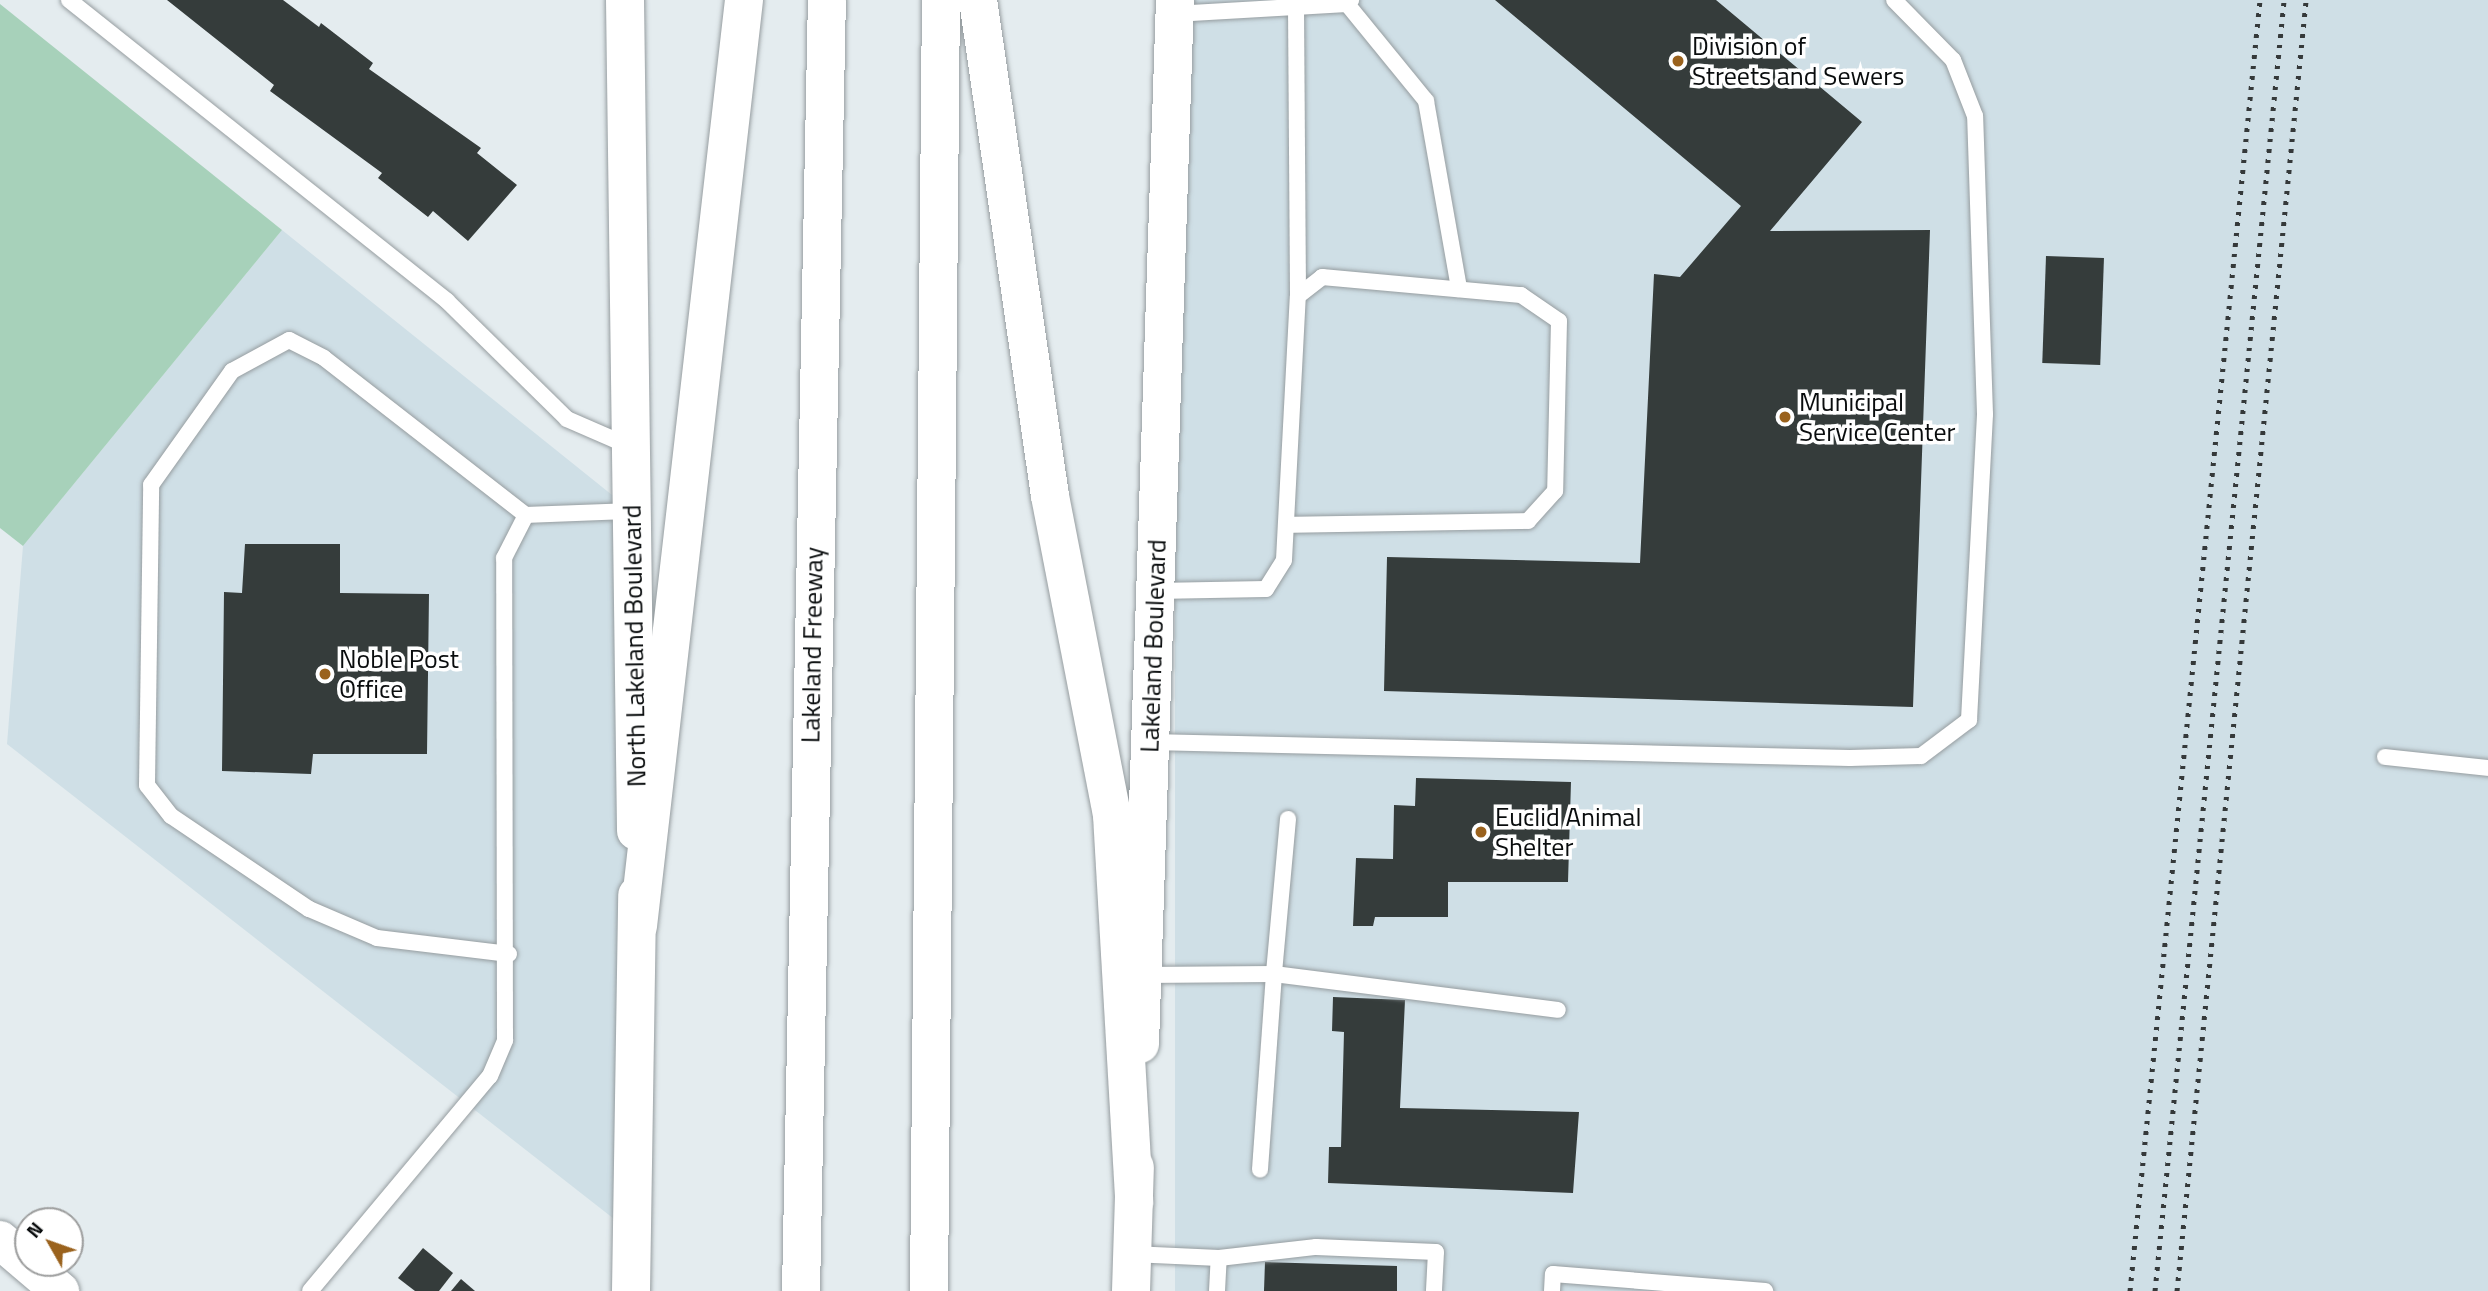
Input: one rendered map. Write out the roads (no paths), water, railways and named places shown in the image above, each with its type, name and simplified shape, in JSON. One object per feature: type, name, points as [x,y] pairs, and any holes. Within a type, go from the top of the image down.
[{"type":"main road","name":"North Lakeland Boulevard","points":[[625,0],[638,926],[631,1291]]},
{"type":"main road","points":[[638,926],[744,0]]},
{"type":"main road","name":"Lakeland Freeway","points":[[801,1291],[827,0]]},
{"type":"main road","points":[[929,1291],[941,0]]},
{"type":"main road","points":[[978,0],[1050,496],[1112,815],[1134,1201]]},
{"type":"main road","name":"Lakeland Boulevard","points":[[1131,1273],[1175,7]]},
{"type":"main road","points":[[0,1240],[60,1291]]},
{"type":"lane","points":[[69,0],[447,301],[567,419],[631,447]]},
{"type":"lane","points":[[1150,742],[1850,758],[1921,756],[1969,720],[1984,414],[1975,116],[1953,60],[1894,0]]},
{"type":"lane","points":[[1175,7],[1296,7],[1349,2],[1426,101],[1459,289]]},
{"type":"lane","points":[[1155,591],[1266,589],[1284,560],[1298,296],[1296,7]]},
{"type":"lane","points":[[1286,525],[1528,521],[1555,491],[1559,321],[1521,295],[1459,289],[1322,277],[1298,296]]},
{"type":"lane","points":[[509,954],[377,938],[309,909],[171,816],[147,785],[151,485],[232,370],[289,340],[324,358],[527,515],[632,511]]},
{"type":"lane","points":[[310,1291],[490,1076],[505,1040],[509,954],[504,558],[527,515]]},
{"type":"lane","points":[[2385,757],[2488,768]]},
{"type":"lane","points":[[1260,1169],[1288,819]]},
{"type":"lane","points":[[1142,975],[1274,974],[1558,1010]]},
{"type":"lane","points":[[1131,1273],[1220,1258],[1317,1247],[1436,1252],[1434,1291]]},
{"type":"lane","points":[[1217,1291],[1220,1258]]},
{"type":"lane","points":[[1552,1291],[1553,1274],[1766,1291]]},
{"type":"railway","points":[[2130,1291],[2260,0]]},
{"type":"railway","points":[[2155,1291],[2284,0]]},
{"type":"railway","points":[[2177,1291],[2306,0]]},
{"type":"place","name":"Division of Streets and Sewers","points":[[1678,61]]},
{"type":"place","name":"Municipal Service Center","points":[[1785,417]]},
{"type":"place","name":"Noble Post Office","points":[[325,674]]},
{"type":"place","name":"Euclid Animal Shelter","points":[[1481,832]]}]
